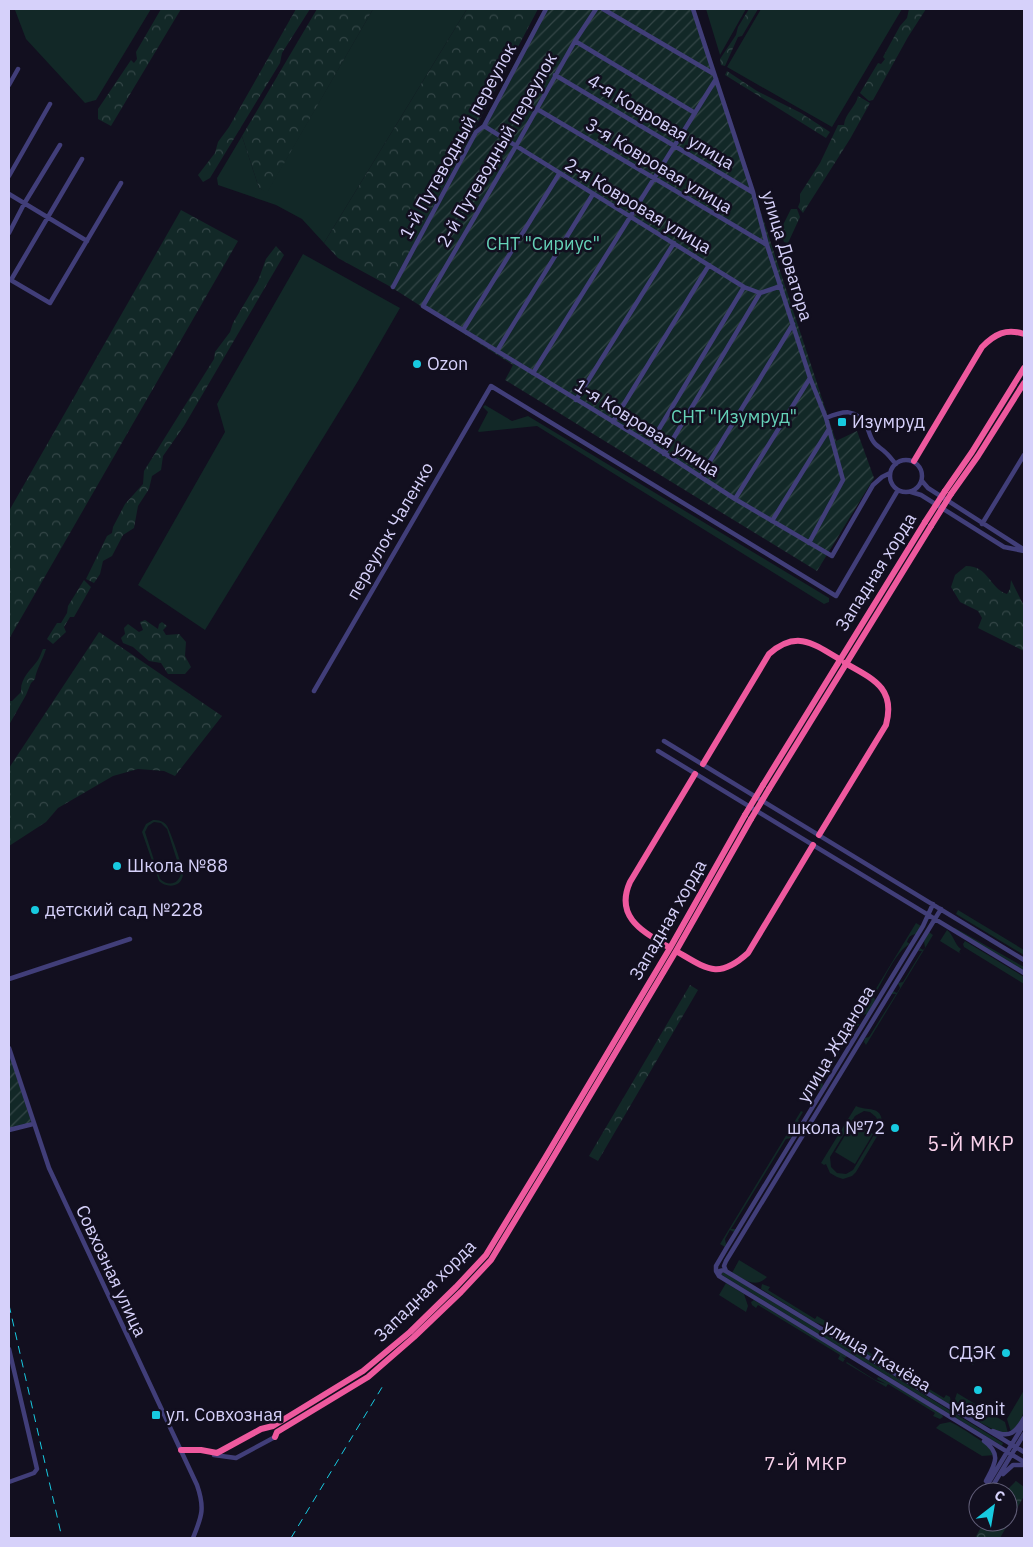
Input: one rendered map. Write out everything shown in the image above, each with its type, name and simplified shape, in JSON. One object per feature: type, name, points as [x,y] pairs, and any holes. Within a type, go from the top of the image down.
[{"type":"highway","points":[[914,461],[982,347],[996,334],[1013,331],[1024,334]]},
{"type":"highway","name":"Западная хорда","points":[[180,1450],[201,1450],[217,1453],[261,1429],[275,1432],[368,1376],[414,1337],[491,1260],[552,1161],[748,817],[842,661],[1024,368]]},
{"type":"highway","name":"Западная хорда","points":[[948,492],[978,456],[1024,383]]},
{"type":"highway","points":[[703,764],[770,654],[780,645],[795,640],[807,642],[874,680],[883,688],[889,702],[889,715],[886,724],[819,835]]},
{"type":"highway","points":[[695,774],[630,882],[625,898],[630,919],[639,929],[704,967],[718,969],[729,967],[748,952],[814,845]]},
{"type":"street","name":"1-й Путеводный переулок","points":[[393,287],[476,132],[484,126],[546,9]]},
{"type":"street","name":"2-й Путеводный переулок","points":[[423,306],[575,40],[596,9]]},
{"type":"street","points":[[533,373],[675,146],[715,76],[603,9]]},
{"type":"street","name":"улица Доватора","points":[[693,9],[753,192],[767,245],[810,378],[826,418],[843,480],[809,543]]},
{"type":"street","points":[[575,40],[695,113]]},
{"type":"street","points":[[9,85],[18,69]]},
{"type":"street","name":"4-я Ковровая улица","points":[[555,75],[753,192]]},
{"type":"street","points":[[9,176],[50,104]]},
{"type":"street","name":"3-я Ковровая улица","points":[[537,109],[654,180],[767,245]]},
{"type":"street","name":"2-я Ковровая улица","points":[[484,126],[744,288],[760,293]]},
{"type":"street","points":[[9,234],[24,204],[60,145]]},
{"type":"street","points":[[82,158],[10,280],[50,303],[121,183]]},
{"type":"street","points":[[463,330],[559,174]]},
{"type":"street","points":[[9,194],[86,241]]},
{"type":"street","points":[[497,351],[593,194]]},
{"type":"street","points":[[576,400],[674,243]]},
{"type":"street","points":[[613,422],[709,265]]},
{"type":"street","points":[[664,454],[760,293],[781,286]]},
{"type":"street","points":[[650,444],[744,288]]},
{"type":"street","name":"1-я Ковровая улица","points":[[423,306],[832,556],[873,485],[890,473]]},
{"type":"street","points":[[700,476],[793,324]]},
{"type":"street","points":[[736,499],[810,378]]},
{"type":"street","name":"переулок Чаленко","points":[[314,690],[491,386],[836,596],[898,490]]},
{"type":"street","points":[[826,418],[840,412],[854,414],[862,420],[877,446],[884,450],[896,464]]},
{"type":"street","points":[[772,521],[829,429]]},
{"type":"street","points":[[982,524],[1024,455]]},
{"type":"street","points":[[911,492],[922,481],[923,475],[921,468],[914,461],[906,460],[896,464],[890,473],[891,482],[898,490],[921,495],[1004,547],[1024,550]]},
{"type":"street","points":[[922,481],[928,488],[1024,550]]},
{"type":"street","points":[[664,741],[1024,960]]},
{"type":"street","points":[[658,751],[1024,973]]},
{"type":"street","name":"улица Жданова","points":[[718,1275],[716,1266],[918,935],[933,904]]},
{"type":"street","name":"улица Жданова","points":[[726,1272],[724,1266],[726,1261],[942,909]]},
{"type":"street","points":[[955,930],[957,924],[961,921]]},
{"type":"street","points":[[9,979],[130,939]]},
{"type":"street","name":"Совхозная улица","points":[[9,1048],[49,1168],[197,1485],[202,1501],[202,1511],[193,1538]]},
{"type":"street","points":[[9,1130],[34,1124]]},
{"type":"street","points":[[718,1275],[720,1271],[726,1272]]},
{"type":"street","name":"улица Ткачёва","points":[[726,1272],[1024,1452]]},
{"type":"street","name":"улица Ткачёва","points":[[718,1275],[1024,1463]]},
{"type":"street","points":[[9,1349],[37,1469],[34,1473],[9,1482]]},
{"type":"street","points":[[976,1423],[1000,1434],[1009,1434],[1018,1428],[1024,1418]]},
{"type":"street","points":[[992,1482],[1014,1446],[1024,1424]]},
{"type":"street","points":[[972,1430],[992,1447],[996,1456],[994,1465],[986,1482]]},
{"type":"street","points":[[180,1450],[236,1458],[275,1432]]},
{"type":"street","points":[[1014,1446],[1024,1434]]},
{"type":"street","points":[[998,1482],[1008,1468],[1024,1463]]},
{"type":"green space","points":[[15,9],[151,9],[96,100],[85,103],[26,39]]},
{"type":"green space","points":[[161,9],[181,9],[111,126],[98,119],[98,109],[131,60],[134,63],[137,59],[136,52]]},
{"type":"green space","points":[[296,9],[310,9],[282,53],[280,63],[210,178],[203,182],[198,175],[215,153],[218,142],[229,127]]},
{"type":"green space","points":[[317,9],[373,9],[267,193],[259,188],[242,136]]},
{"type":"green space","points":[[373,9],[467,9],[324,243],[302,219],[276,205],[218,185],[217,178],[242,136],[259,188],[267,192]]},
{"type":"green space","points":[[467,9],[538,9],[391,287],[338,258],[324,243]]},
{"type":"green space","name":"СНТ \"Изумруд\"","points":[[544,9],[694,9],[836,441],[857,431],[874,478],[817,571],[505,380],[513,365],[394,289]]},
{"type":"green space","points":[[706,9],[746,9],[720,55]]},
{"type":"green space","points":[[749,9],[758,9],[742,36],[738,37],[725,66],[721,65],[720,59],[736,35],[738,27]]},
{"type":"green space","points":[[761,9],[902,9],[832,127],[727,67]]},
{"type":"green space","points":[[909,9],[926,9],[873,100],[869,101],[860,93],[878,63],[881,64],[885,59],[883,57],[900,26],[907,18]]},
{"type":"green space","points":[[727,71],[757,91],[801,113],[830,132],[826,138],[725,75]]},
{"type":"green space","points":[[858,96],[870,103],[850,139],[803,213],[798,207],[800,194],[820,163],[838,125],[844,125],[846,117]]},
{"type":"green space","points":[[791,209],[797,209],[800,217],[788,243],[784,242],[780,231]]},
{"type":"green space","points":[[181,210],[238,241],[9,639],[9,511]]},
{"type":"green space","points":[[276,246],[284,255],[184,426],[163,456],[161,470],[152,476],[149,489],[138,506],[134,528],[123,535],[112,556],[103,561],[100,574],[94,583],[86,579],[107,536],[112,533],[113,527],[125,504],[143,484],[144,471],[214,359],[215,352],[230,332],[233,323],[258,281],[266,259]]},
{"type":"green space","points":[[303,254],[400,308],[358,381],[205,630],[138,585],[225,432],[217,404]]},
{"type":"green space","points":[[485,405],[512,421],[528,416],[829,598],[829,602],[824,604],[537,426],[479,432],[488,412],[483,407]]},
{"type":"green space","points":[[966,566],[980,570],[996,587],[1007,594],[1010,589],[1011,580],[1024,606],[1024,651],[978,628],[982,618],[978,611],[960,602],[951,587],[955,575]]},
{"type":"green space","points":[[84,580],[91,587],[74,617],[70,617],[64,627],[66,632],[53,644],[47,639],[57,623],[61,623],[67,613],[68,606]]},
{"type":"green space","points":[[145,620],[158,629],[159,624],[162,622],[167,626],[163,630],[166,635],[179,634],[186,642],[185,656],[191,667],[185,674],[168,674],[161,663],[149,661],[133,647],[123,643],[121,638],[125,634],[124,628],[128,624],[139,632],[143,630],[140,622]]},
{"type":"green space","points":[[99,632],[222,716],[175,776],[164,771],[138,769],[113,776],[58,808],[46,822],[9,846],[9,768]]},
{"type":"green space","points":[[43,649],[46,649],[35,679],[31,683],[9,725],[9,701],[12,701],[21,692],[22,682],[26,674],[38,660]]},
{"type":"green space","points":[[153,820],[159,821],[164,823],[169,829],[183,872],[182,879],[173,886],[165,885],[159,881],[142,832],[146,824]],"holes":[[[154,822],[161,823],[167,829],[181,873],[178,880],[170,884],[160,879],[145,832],[148,826]]]},
{"type":"green space","points":[[958,910],[1024,950],[1024,955],[956,914]]},
{"type":"green space","points":[[916,923],[921,926],[916,934],[909,938],[907,942],[910,944],[900,952],[890,967],[874,996],[875,1001],[867,1014],[862,1015],[857,1023],[860,1025],[855,1027],[822,1081],[823,1086],[821,1090],[816,1087]]},
{"type":"green space","points":[[954,929],[1024,967],[1024,973]]},
{"type":"green space","points":[[947,930],[961,949],[959,952],[961,954],[940,941]]},
{"type":"green space","points":[[929,932],[933,935],[866,1045],[864,1042],[865,1038],[869,1037],[896,994],[891,994],[893,991],[897,993],[900,988],[898,983],[903,982],[922,951],[918,951],[920,948],[923,950],[925,948],[924,941]]},
{"type":"green space","points":[[965,941],[1024,977],[1024,984],[964,947]]},
{"type":"green space","points":[[690,985],[698,990],[598,1161],[589,1156]]},
{"type":"green space","points":[[9,1053],[32,1124],[9,1131]]},
{"type":"green space","points":[[856,1106],[878,1112],[882,1120],[882,1128],[852,1176],[843,1179],[837,1177],[830,1173],[826,1164],[821,1163]],"holes":[[[864,1111],[870,1112],[878,1121],[877,1130],[853,1170],[846,1174],[837,1173],[831,1167],[830,1157],[855,1116]]]},
{"type":"green space","points":[[801,1111],[803,1112],[791,1138],[786,1139],[731,1229],[736,1229],[734,1232],[730,1230],[725,1239],[725,1247],[720,1244]]},
{"type":"green space","points":[[853,1122],[873,1134],[855,1164],[835,1152]]},
{"type":"green space","points":[[739,1260],[767,1277],[763,1281],[754,1283],[732,1273]]},
{"type":"green space","points":[[724,1272],[1003,1443],[1002,1446],[722,1275]]},
{"type":"green space","points":[[726,1283],[744,1294],[748,1306],[746,1312],[719,1295]]},
{"type":"green space","points":[[762,1284],[770,1287],[768,1290],[815,1319],[817,1316],[857,1340],[856,1342],[827,1323],[825,1326],[814,1322],[761,1289]]},
{"type":"green space","points":[[754,1300],[847,1356],[845,1358],[841,1356],[845,1359],[843,1362],[838,1359],[840,1355],[758,1305],[756,1308],[751,1302]]},
{"type":"green space","points":[[859,1342],[864,1345],[862,1348],[944,1398],[946,1395],[950,1397],[951,1402],[949,1404],[856,1348],[857,1345],[861,1347],[857,1344]]},
{"type":"green space","points":[[973,1346],[981,1352],[973,1365],[965,1360]]},
{"type":"green space","points":[[846,1363],[875,1380],[886,1384],[877,1379],[878,1377],[889,1382],[942,1414],[943,1417],[940,1419],[933,1416],[935,1413],[888,1384],[886,1387]]},
{"type":"green space","points":[[1024,1390],[1022,1418],[1011,1432],[1007,1419]]},
{"type":"green space","points":[[957,1393],[1005,1422],[1008,1433],[996,1431],[959,1411],[955,1399]]},
{"type":"green space","points":[[950,1422],[987,1445],[995,1455],[982,1456],[936,1428],[940,1424]]},
{"type":"green space","points":[[1018,1482],[1024,1487],[1024,1496],[1018,1506]]},
{"type":"green space","points":[[978,1532],[1003,1532],[1000,1538],[975,1538]]},
{"type":"railway","points":[[9,1305],[62,1538]]},
{"type":"railway","points":[[291,1538],[384,1384]]},
{"type":"place","name":"Ozon","points":[[417,364]]},
{"type":"place","name":"Изумруд","points":[[842,422]]},
{"type":"place","name":"Школа №88","points":[[117,866]]},
{"type":"place","name":"детский сад №228","points":[[35,910]]},
{"type":"place","name":"школа №72","points":[[895,1128]]},
{"type":"place","name":"СДЭК","points":[[1006,1353]]},
{"type":"place","name":"Magnit","points":[[978,1390]]},
{"type":"place","name":"ул. Совхозная","points":[[156,1415]]},
{"type":"district","name":"5-Й МКР","points":[[971,1144]]},
{"type":"district","name":"7-Й МКР","points":[[806,1463]]},
{"type":"park label","name":"СНТ \"Сириус\"","points":[[543,244]]}]
